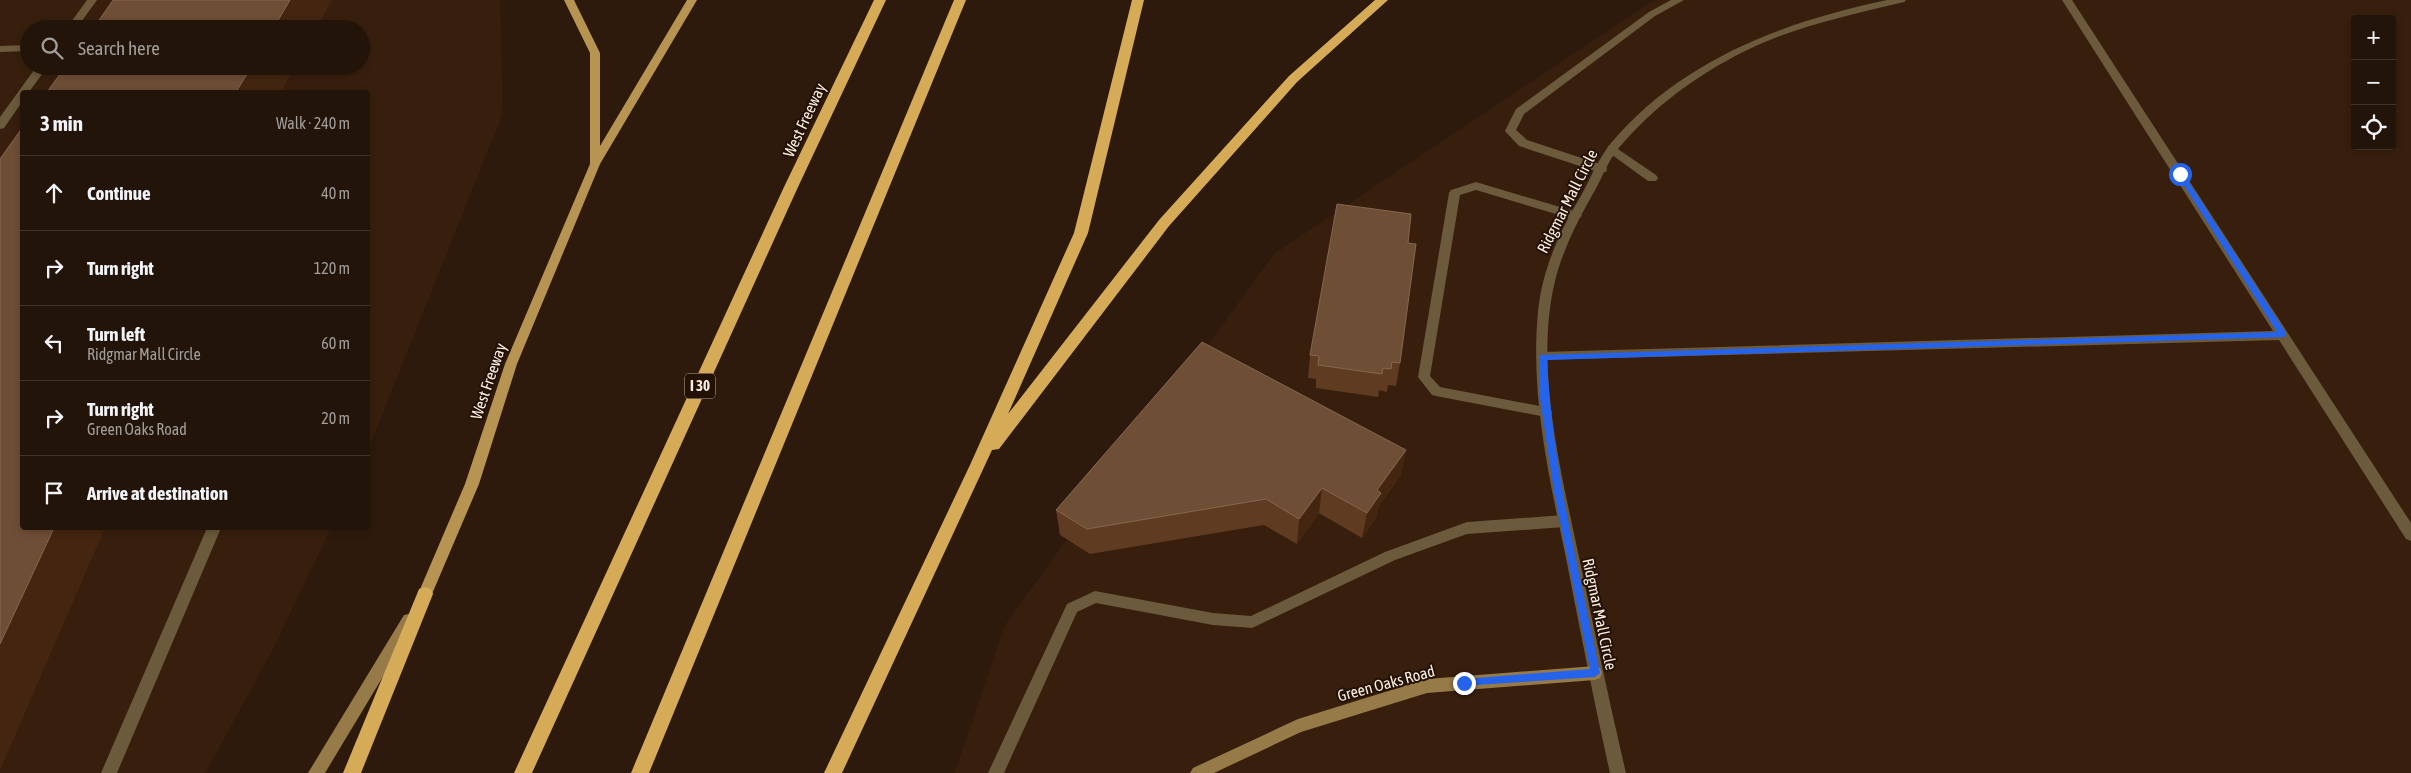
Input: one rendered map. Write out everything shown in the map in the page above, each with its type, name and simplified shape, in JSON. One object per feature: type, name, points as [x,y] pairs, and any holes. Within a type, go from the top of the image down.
[{"type":"highway","name":"West Freeway","points":[[523,773],[790,188],[880,0]]},
{"type":"highway","points":[[640,773],[960,0]]},
{"type":"highway","points":[[834,773],[978,465],[1081,233],[1138,0]]},
{"type":"highway","points":[[978,465],[1164,223],[1293,79],[1382,0]]},
{"type":"highway","points":[[352,773],[425,594]]},
{"type":"main road","points":[[569,0],[595,52],[595,164]]},
{"type":"main road","name":"West Freeway","points":[[425,594],[472,484],[511,364],[595,164],[692,0]]},
{"type":"street","points":[[78,20],[92,0]]},
{"type":"street","points":[[1602,169],[1523,143],[1510,131],[1520,112],[1652,14],[1679,0]]},
{"type":"street","name":"Ridgmar Mall Circle","points":[[1618,773],[1595,673],[1564,521],[1546,412],[1542,357],[1544,312],[1553,260],[1612,149],[1662,98],[1692,74],[1723,57],[1814,21],[1901,0]]},
{"type":"street","points":[[2067,0],[2411,535]]},
{"type":"street","points":[[0,49],[20,48]]},
{"type":"street","points":[[26,90],[37,75]]},
{"type":"street","points":[[2,121],[20,98]]},
{"type":"street","points":[[1612,149],[1652,178]]},
{"type":"street","points":[[1546,412],[1436,391],[1424,377],[1455,193],[1476,186],[1576,216]]},
{"type":"street","points":[[1542,357],[2283,335]]},
{"type":"street","points":[[996,773],[1072,608],[1095,596],[1212,618],[1252,622],[1390,556],[1467,528],[1564,521]]},
{"type":"street","points":[[109,773],[213,530]]},
{"type":"street","name":"West Freeway","points":[[316,773],[425,594]]},
{"type":"street","name":"Green Oaks Road","points":[[1198,773],[1298,726],[1427,686],[1595,673]]},
{"type":"shaded area","points":[[0,0],[500,0],[503,113],[370,445],[370,90],[20,90],[20,530],[330,530],[271,653],[205,773],[0,773]]},
{"type":"shaded area","points":[[1654,0],[2411,0],[2411,773],[955,773],[1005,625],[1274,254]]},
{"type":"building","points":[[113,0],[290,0],[278,20],[99,20]]},
{"type":"building","points":[[59,75],[246,75],[237,90],[48,90]]},
{"type":"building","points":[[20,131],[20,530],[53,530],[0,644],[0,159]]},
{"type":"building","points":[[1337,204],[1411,214],[1408,243],[1416,244],[1400,363],[1392,362],[1391,369],[1383,368],[1382,374],[1318,365],[1319,356],[1310,355]]},
{"type":"building","points":[[1202,342],[1406,450],[1377,490],[1381,493],[1367,513],[1322,488],[1299,519],[1266,499],[1087,529],[1056,510]]},
{"type":"route","points":[[1464,683],[1595,673],[1558,492],[1544,399],[1542,357],[2283,335],[2180,174]]}]
